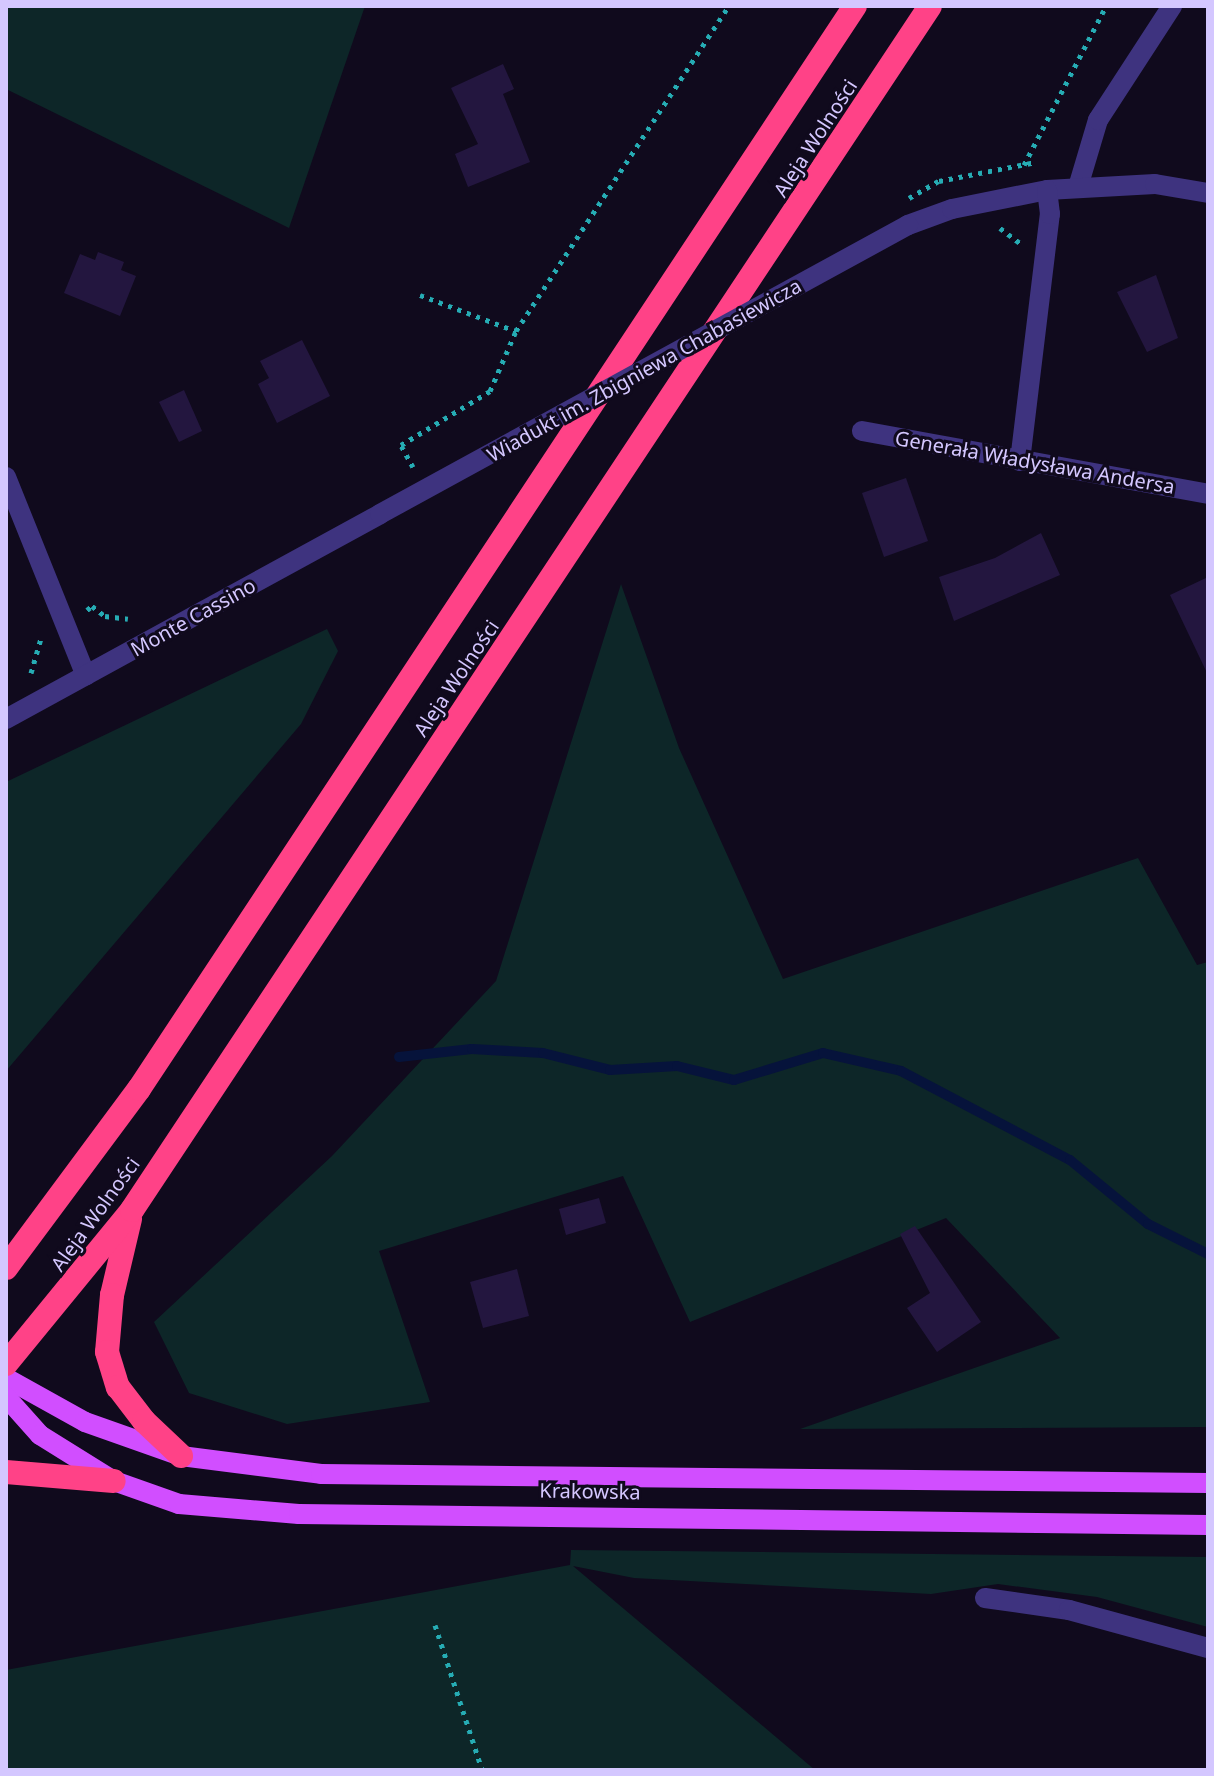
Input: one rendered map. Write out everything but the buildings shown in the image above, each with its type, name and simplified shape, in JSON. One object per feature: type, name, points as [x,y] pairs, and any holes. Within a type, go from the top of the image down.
[{"type":"highway","name":"Aleja Wolności","points":[[6,1268],[139,1089],[855,6]]},
{"type":"highway","name":"Aleja Wolności","points":[[6,1364],[132,1210],[930,6]]},
{"type":"highway","points":[[132,1210],[112,1295],[107,1352],[118,1387],[144,1421],[181,1456]]},
{"type":"highway","points":[[6,1472],[114,1481]]},
{"type":"main road","name":"Krakowska","points":[[6,1378],[85,1422],[181,1456],[321,1474],[1208,1483]]},
{"type":"main road","name":"Krakowska","points":[[6,1397],[40,1435],[114,1481],[179,1504],[299,1514],[1208,1525]]},
{"type":"street","points":[[1078,187],[1098,120],[1172,6]]},
{"type":"street","points":[[1022,194],[1078,187],[1155,184],[1208,193]]},
{"type":"street","points":[[1020,461],[1050,214],[1047,190]]},
{"type":"street","name":"Wiadukt im. Zbigniewa Chabasiewicza","points":[[380,514],[908,225],[1022,194]]},
{"type":"street","name":"Generała Władysława Andersa","points":[[862,431],[1208,494]]},
{"type":"street","points":[[6,477],[86,676]]},
{"type":"street","name":"Monte Cassino","points":[[6,719],[380,514]]},
{"type":"street","points":[[985,1598],[1069,1610],[1208,1648]]},
{"type":"path","points":[[414,468],[401,445],[490,391],[516,331],[729,6]]},
{"type":"path","points":[[1022,194],[1024,163],[1106,6]]},
{"type":"path","points":[[939,181],[1024,163]]},
{"type":"path","points":[[420,295],[516,331]]},
{"type":"path","points":[[25,685],[41,635],[66,622]]},
{"type":"path","points":[[435,1625],[482,1770]]},
{"type":"green space","points":[[6,6],[365,6],[289,228],[6,89]]},
{"type":"green space","points":[[621,584],[679,748],[783,979],[1138,858],[1197,965],[1208,962],[1208,1427],[800,1429],[1060,1338],[946,1218],[690,1322],[623,1176],[379,1251],[430,1402],[287,1424],[189,1393],[154,1322],[332,1156],[496,981]]},
{"type":"green space","points":[[327,629],[338,651],[301,724],[6,1071],[6,782]]},
{"type":"green space","points":[[571,1550],[1208,1557],[1208,1627],[1097,1597],[998,1584],[931,1594],[634,1578],[573,1566],[815,1770],[6,1770],[6,1670],[570,1565]]},
{"type":"waterway","points":[[399,1057],[472,1049],[543,1053],[610,1070],[677,1066],[734,1080],[823,1053],[901,1071],[1070,1160],[1148,1224],[1208,1254]]}]
